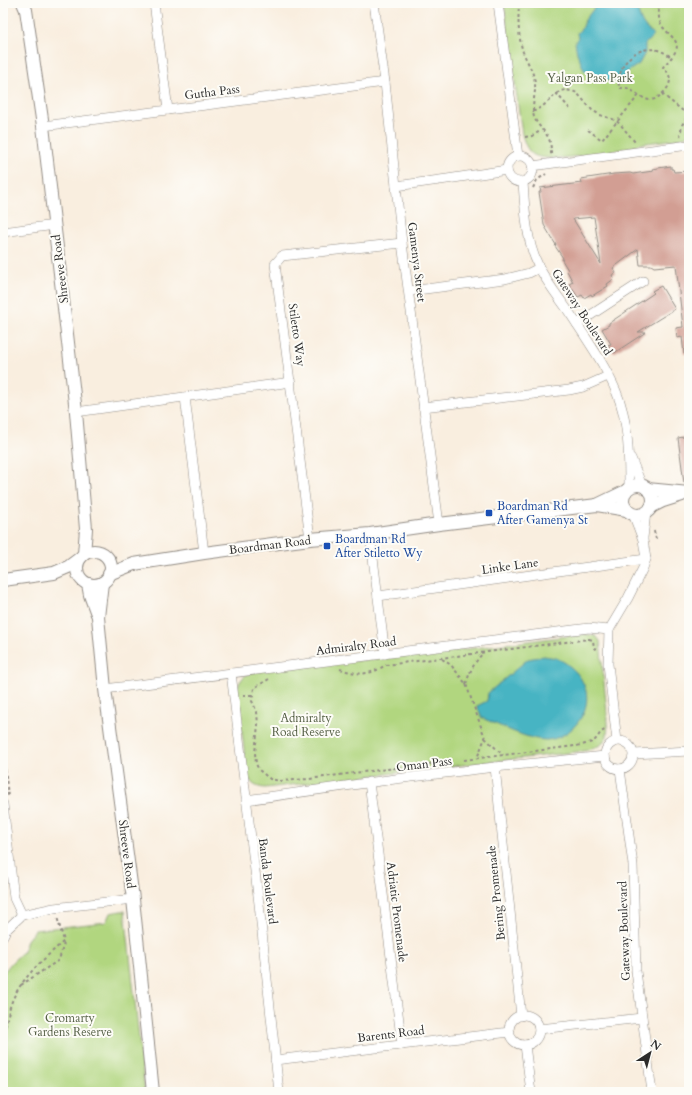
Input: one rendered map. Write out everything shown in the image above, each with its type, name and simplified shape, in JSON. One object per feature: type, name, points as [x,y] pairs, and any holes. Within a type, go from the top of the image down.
[{"type":"street","points":[[154,3],[168,110]]},
{"type":"street","name":"Gamenya Street","points":[[374,3],[385,82],[402,243],[439,524]]},
{"type":"street","points":[[498,3],[518,156]]},
{"type":"street","name":"Shreeve Road","points":[[26,6],[43,126],[76,412],[86,528],[82,556]]},
{"type":"street","name":"Gutha Pass","points":[[43,126],[385,82]]},
{"type":"street","points":[[532,166],[689,145]]},
{"type":"street","points":[[518,156],[526,157],[531,163],[533,170],[530,178],[523,182],[514,181],[510,178],[507,170],[507,166],[511,159],[518,156]]},
{"type":"street","points":[[396,186],[507,170]]},
{"type":"street","name":"Gateway Boulevard","points":[[523,182],[527,231],[539,268],[577,324],[617,391],[629,453],[627,490]]},
{"type":"street","points":[[3,232],[55,225]]},
{"type":"street","name":"Stiletto Way","points":[[310,539],[276,264],[282,256],[402,243]]},
{"type":"street","points":[[409,291],[511,278],[529,273],[539,268]]},
{"type":"street","points":[[577,324],[643,281]]},
{"type":"street","points":[[423,407],[569,390],[583,387],[608,376]]},
{"type":"street","points":[[76,412],[291,382]]},
{"type":"street","points":[[185,397],[204,553]]},
{"type":"street","name":"Gateway Boulevard","points":[[629,453],[644,488]]},
{"type":"street","name":"Boardman Road","points":[[597,505],[632,487],[689,493]]},
{"type":"street","points":[[643,540],[649,510],[652,503],[652,496],[644,488]]},
{"type":"street","points":[[617,741],[608,664],[609,630],[628,598],[646,559],[643,540],[630,512],[623,501],[627,490]]},
{"type":"street","name":"Boardman Road","points":[[54,574],[92,585],[134,564],[204,553],[310,539],[370,534],[597,505],[642,514],[663,501],[689,493]]},
{"type":"street","name":"Shreeve Road","points":[[86,528],[92,544],[102,555]]},
{"type":"street","points":[[370,534],[385,654]]},
{"type":"street","name":"Boardman Road","points":[[3,580],[54,574],[68,568],[88,552],[134,564]]},
{"type":"street","points":[[102,555],[109,563],[106,578]]},
{"type":"street","points":[[82,556],[77,568],[79,577],[85,582]]},
{"type":"street","name":"Linke Lane","points":[[378,596],[646,559]]},
{"type":"street","name":"Shreeve Road","points":[[98,617],[106,578]]},
{"type":"street","name":"Shreeve Road","points":[[85,582],[98,617],[105,688],[133,899],[153,1092]]},
{"type":"street","name":"Admiralty Road","points":[[105,688],[590,628],[609,630]]},
{"type":"street","name":"Banda Boulevard","points":[[231,673],[259,904],[279,1092]]},
{"type":"street","points":[[617,741],[625,742],[632,748],[634,754],[631,763],[626,768],[613,768],[607,763],[605,756],[607,748],[610,744],[617,741]]},
{"type":"street","points":[[634,754],[689,751]]},
{"type":"street","name":"Oman Pass","points":[[246,800],[369,782],[605,756]]},
{"type":"street","name":"Bering Promenade","points":[[495,767],[521,1016]]},
{"type":"street","name":"Gateway Boulevard","points":[[620,769],[633,866],[636,971],[652,1092]]},
{"type":"street","name":"Adriatic Promenade","points":[[369,782],[402,1045]]},
{"type":"street","points":[[6,802],[14,898],[22,915]]},
{"type":"street","points":[[3,936],[6,930],[22,915],[54,908],[133,899]]},
{"type":"street","points":[[521,1016],[533,1018],[539,1029],[535,1040],[526,1045],[517,1043],[511,1036],[510,1032],[512,1022],[521,1016]]},
{"type":"street","points":[[539,1029],[642,1018]]},
{"type":"street","name":"Barents Road","points":[[275,1060],[510,1032]]},
{"type":"street","points":[[526,1045],[531,1092]]},
{"type":"path","points":[[519,3],[518,19],[520,40],[535,83],[534,118],[548,136],[551,156]]},
{"type":"path","points":[[660,3],[659,17],[661,24],[665,31],[675,40],[677,45],[677,50],[663,67],[668,73],[670,83],[668,89],[659,98],[654,100],[646,100],[627,88],[619,88],[621,68],[627,60],[639,51],[653,49],[663,52],[671,57]]},
{"type":"path","points":[[533,112],[543,106],[556,93],[562,90],[575,92],[592,110],[600,115],[618,121],[638,145]]},
{"type":"path","points":[[556,93],[571,110]]},
{"type":"path","points":[[662,94],[688,115],[682,126],[680,139]]},
{"type":"path","points":[[588,130],[602,140],[639,95]]},
{"type":"path","points":[[516,139],[532,136],[542,130]]},
{"type":"path","points":[[532,192],[537,180],[547,174]]},
{"type":"path","points":[[653,526],[656,540]]},
{"type":"path","points":[[589,639],[590,628]]},
{"type":"path","points":[[338,669],[363,674],[372,673],[386,665],[589,639],[593,640],[594,648],[596,650],[608,650]]},
{"type":"path","points":[[466,684],[474,662],[484,652]]},
{"type":"path","points":[[441,658],[451,665],[466,684],[485,738],[503,755]]},
{"type":"path","points":[[272,677],[254,688],[252,701],[257,712],[258,725],[255,752],[256,764],[259,770],[270,779],[280,781],[309,779],[445,762]]},
{"type":"path","points":[[460,761],[590,743],[595,740],[601,731],[616,726]]},
{"type":"path","points":[[477,758],[485,738]]},
{"type":"path","points":[[3,745],[6,802]]},
{"type":"path","points":[[20,986],[59,960],[64,941],[54,908]]},
{"type":"path","points":[[3,1038],[10,1006],[20,986],[64,941]]},
{"type":"green space","name":"Yalgan Pass Park","points":[[504,3],[689,3],[689,135],[678,139],[639,144],[637,146],[569,157],[554,158],[534,155],[526,146],[522,134]]},
{"type":"green space","name":"Admiralty Road Reserve","points":[[584,634],[596,636],[600,641],[608,723],[607,736],[603,743],[595,748],[584,751],[265,788],[254,784],[250,781],[247,775],[237,689],[242,679],[250,672],[459,650]]},
{"type":"green space","name":"Cromarty Gardens Reserve","points":[[125,911],[145,1092],[3,1092],[3,973],[24,951],[27,940],[35,930],[106,922],[110,913]]},
{"type":"water","points":[[598,3],[635,3],[643,24],[653,33],[652,37],[645,44],[645,53],[639,64],[616,81],[597,80],[584,70],[577,53],[575,42],[578,38],[577,33],[583,27],[585,20]]},
{"type":"water","points":[[544,656],[556,658],[567,664],[578,675],[584,685],[587,694],[586,704],[578,722],[572,729],[555,738],[546,740],[531,738],[482,718],[477,706],[487,701],[488,693],[528,659]]},
{"type":"building","points":[[671,166],[671,169],[673,169],[674,172],[689,171],[689,354],[684,354],[682,337],[677,338],[676,328],[683,327],[676,265],[654,267],[651,265],[640,265],[638,249],[613,268],[616,273],[612,275],[614,279],[607,284],[608,286],[592,296],[591,294],[584,298],[582,295],[578,297],[569,284],[573,282],[562,260],[563,258],[544,225],[539,192],[541,192],[540,188],[582,183],[581,179],[614,174],[633,174],[653,171],[652,169]],"holes":[[[594,217],[601,264],[573,219]]]},
{"type":"building","points":[[661,286],[675,309],[638,332],[646,332],[614,353],[608,345],[611,344],[602,329],[654,293],[652,291]]},
{"type":"building","points":[[689,436],[689,483],[684,483],[678,438]]},
{"type":"place","name":"Boardman Rd After Gamenya St","points":[[489,513]]},
{"type":"place","name":"Boardman Rd After Stiletto Wy","points":[[327,546]]}]
